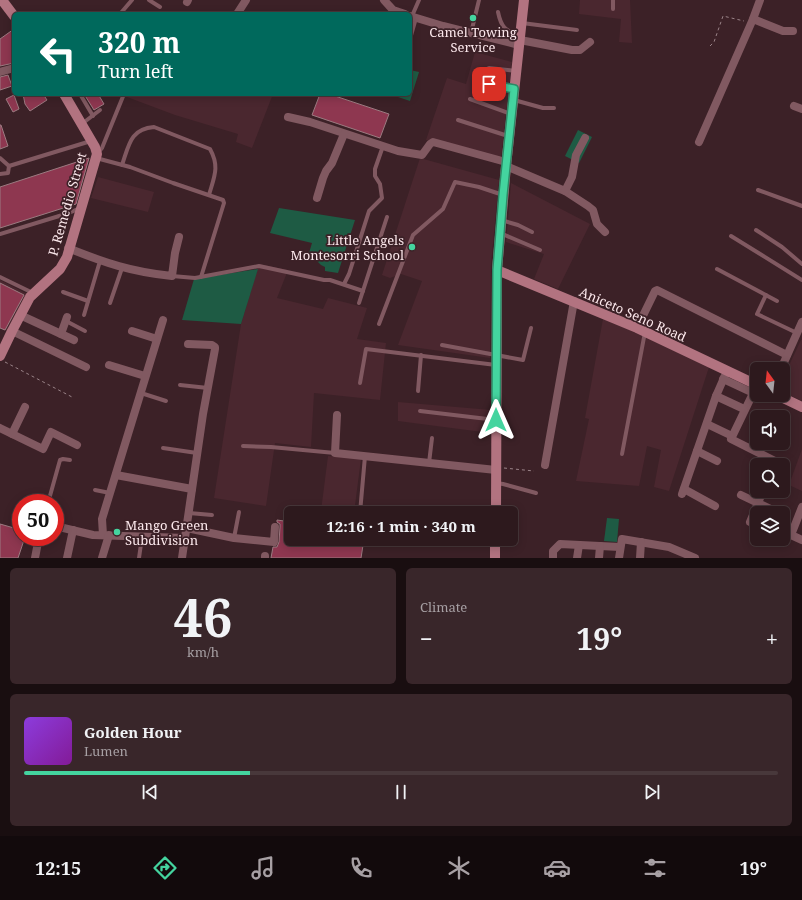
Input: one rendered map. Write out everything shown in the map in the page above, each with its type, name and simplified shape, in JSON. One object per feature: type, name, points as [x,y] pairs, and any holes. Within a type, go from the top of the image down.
[{"type":"street","points":[[238,12],[246,0]]},
{"type":"street","points":[[384,0],[393,10],[399,12]]},
{"type":"street","points":[[496,506],[497,270],[513,94],[524,0]]},
{"type":"street","points":[[699,142],[760,0]]},
{"type":"street","points":[[3,5],[12,14]]},
{"type":"street","points":[[412,16],[471,33],[572,50],[580,50],[590,42]]},
{"type":"street","points":[[752,21],[783,31],[793,31]]},
{"type":"street","points":[[0,72],[12,69]]},
{"type":"street","name":"P. Remedio Street","points":[[0,356],[20,315],[33,294],[60,269],[67,257],[68,248],[96,156],[95,147],[65,96]]},
{"type":"street","points":[[288,117],[310,122],[398,151],[422,155],[433,142],[506,164],[565,191],[592,209],[597,224],[605,232]]},
{"type":"street","points":[[317,198],[323,178],[332,163],[344,134]]},
{"type":"street","points":[[565,191],[572,176],[576,155],[585,138]]},
{"type":"street","points":[[68,248],[122,268],[150,274],[172,276],[179,237]]},
{"type":"street","name":"Aniceto Seno Road","points":[[497,270],[641,330],[725,375],[750,386]]},
{"type":"street","points":[[641,330],[655,291],[657,290],[787,356]]},
{"type":"street","points":[[545,465],[574,302]]},
{"type":"street","points":[[20,315],[74,340]]},
{"type":"street","points":[[61,334],[67,319]]},
{"type":"street","points":[[102,558],[106,535],[102,519],[163,320]]},
{"type":"street","points":[[784,362],[802,322]]},
{"type":"street","points":[[12,331],[86,367]]},
{"type":"street","points":[[132,331],[157,339]]},
{"type":"street","points":[[182,558],[203,414],[209,388],[215,347],[212,345],[188,344]]},
{"type":"street","points":[[109,365],[145,376]]},
{"type":"street","points":[[715,506],[683,491],[716,396],[725,375]]},
{"type":"street","points":[[716,396],[744,409]]},
{"type":"street","points":[[750,399],[731,439],[769,458]]},
{"type":"street","points":[[790,401],[802,407]]},
{"type":"street","points":[[12,434],[25,407]]},
{"type":"street","points":[[337,415],[335,453],[429,463],[496,468]]},
{"type":"street","points":[[707,424],[730,435]]},
{"type":"street","points":[[0,428],[43,449],[51,432],[77,445]]},
{"type":"street","points":[[697,451],[717,461]]},
{"type":"street","points":[[116,475],[192,489]]},
{"type":"street","points":[[741,494],[764,506]]},
{"type":"street","points":[[757,506],[760,498]]},
{"type":"street","points":[[802,507],[791,535],[802,540]]},
{"type":"street","points":[[187,528],[234,538],[274,542],[275,527]]},
{"type":"street","points":[[64,528],[93,535],[185,538]]},
{"type":"street","points":[[67,558],[73,530]]},
{"type":"street","points":[[619,558],[622,539],[669,547],[695,558]]},
{"type":"street","points":[[640,558],[641,542]]},
{"type":"street","points":[[553,558],[554,551],[560,544],[620,547]]},
{"type":"street","points":[[577,558],[579,545]]},
{"type":"street","points":[[35,558],[37,546]]},
{"type":"street","points":[[495,546],[495,558]]},
{"type":"street","points":[[599,558],[600,546]]},
{"type":"lane","points":[[122,12],[132,0]]},
{"type":"lane","points":[[149,0],[160,8]]},
{"type":"lane","points":[[412,14],[419,0]]},
{"type":"lane","points":[[471,33],[479,0]]},
{"type":"lane","points":[[613,0],[613,9]]},
{"type":"lane","points":[[498,12],[500,24],[504,29],[519,40]]},
{"type":"lane","points":[[522,23],[577,30]]},
{"type":"lane","points":[[516,71],[489,68],[483,71],[482,79],[489,84],[543,108],[554,108]]},
{"type":"lane","points":[[81,96],[93,116]]},
{"type":"lane","points":[[123,96],[102,148],[96,156],[223,200],[224,203],[201,277]]},
{"type":"lane","points":[[470,99],[511,114]]},
{"type":"lane","points":[[82,124],[100,110]]},
{"type":"lane","points":[[458,120],[509,136]]},
{"type":"lane","points":[[122,165],[132,137],[136,133],[146,128],[154,127],[210,149],[215,157],[216,167],[209,195]]},
{"type":"lane","points":[[9,166],[91,141]]},
{"type":"lane","points":[[344,284],[349,274],[369,211],[382,198],[380,184],[375,176],[375,169],[383,146]]},
{"type":"lane","points":[[0,158],[9,166]]},
{"type":"lane","points":[[0,174],[8,172],[9,166]]},
{"type":"lane","points":[[379,324],[413,235],[443,209],[455,182],[479,187],[503,195]]},
{"type":"lane","points":[[758,190],[802,206]]},
{"type":"lane","points":[[0,234],[69,213],[80,208]]},
{"type":"lane","points":[[359,303],[388,217]]},
{"type":"lane","points":[[501,220],[518,225],[532,232]]},
{"type":"lane","points":[[756,230],[782,246],[802,264]]},
{"type":"lane","points":[[500,233],[540,250]]},
{"type":"lane","points":[[731,236],[802,280]]},
{"type":"lane","points":[[84,315],[100,261]]},
{"type":"lane","points":[[172,276],[195,278],[259,266],[330,280],[363,291]]},
{"type":"lane","points":[[110,303],[122,268]]},
{"type":"lane","points":[[717,269],[777,301]]},
{"type":"lane","points":[[0,277],[33,294]]},
{"type":"lane","points":[[64,292],[88,301]]},
{"type":"lane","points":[[766,295],[757,314],[796,334]]},
{"type":"lane","points":[[67,319],[85,331]]},
{"type":"lane","points":[[360,383],[366,349],[421,355],[496,360],[523,360],[531,328]]},
{"type":"lane","points":[[622,454],[641,330]]},
{"type":"lane","points":[[442,344],[488,352],[496,360]]},
{"type":"lane","points":[[418,392],[421,355]]},
{"type":"lane","points":[[180,385],[209,388]]},
{"type":"lane","points":[[140,393],[166,402]]},
{"type":"lane","points":[[420,412],[496,420]]},
{"type":"lane","points":[[429,463],[432,438]]},
{"type":"lane","points":[[243,446],[335,453]]},
{"type":"lane","points":[[162,448],[197,453]]},
{"type":"lane","points":[[361,506],[365,456]]},
{"type":"lane","points":[[51,494],[60,460],[70,460]]},
{"type":"lane","points":[[496,483],[536,493]]},
{"type":"lane","points":[[95,490],[110,493]]},
{"type":"lane","points":[[234,538],[239,512]]},
{"type":"lane","points":[[189,513],[212,515]]},
{"type":"lane","points":[[139,558],[142,536]]},
{"type":"path","points":[[710,46],[714,42],[723,16],[752,21]]},
{"type":"path","points":[[0,359],[72,397]]},
{"type":"path","points":[[496,468],[534,471]]},
{"type":"shaded area","points":[[580,0],[630,0],[632,43],[619,42],[621,19],[579,14]]},
{"type":"shaded area","points":[[475,52],[512,62],[501,158],[426,140],[447,78],[466,84]]},
{"type":"shaded area","points":[[124,96],[272,96],[252,148],[236,142],[238,134],[175,115]]},
{"type":"shaded area","points":[[420,158],[499,180],[491,265],[490,358],[398,345],[422,281],[401,274],[390,278],[382,275]]},
{"type":"shaded area","points":[[98,177],[154,192],[148,212],[91,198]]},
{"type":"shaded area","points":[[511,183],[590,224],[558,289],[534,279],[544,254],[506,242]]},
{"type":"shaded area","points":[[259,264],[288,270],[277,298],[323,309],[328,298],[367,308],[357,339],[386,343],[380,400],[314,393],[311,447],[275,443],[266,506],[214,498],[241,324]]},
{"type":"shaded area","points":[[0,280],[27,294],[6,331],[0,328]]},
{"type":"shaded area","points":[[603,319],[709,367],[669,491],[654,487],[661,450],[647,446],[639,486],[576,481],[589,419],[585,418]]},
{"type":"shaded area","points":[[802,340],[802,401],[790,395],[790,363]]},
{"type":"shaded area","points":[[398,402],[491,410],[490,433],[398,421]]},
{"type":"shaded area","points":[[802,449],[802,491],[790,485]]},
{"type":"shaded area","points":[[328,456],[361,459],[355,506],[322,506]]},
{"type":"green space","points":[[412,70],[419,72],[412,95]]},
{"type":"green space","points":[[395,96],[412,96],[410,101]]},
{"type":"green space","points":[[578,130],[592,137],[579,163],[565,156]]},
{"type":"green space","points":[[279,208],[355,220],[338,273],[325,271],[325,267],[309,253],[312,243],[270,233]]},
{"type":"green space","points":[[258,269],[241,324],[182,320],[194,279]]},
{"type":"green space","points":[[607,518],[619,519],[617,542],[604,541]]},
{"type":"building","points":[[12,30],[12,63],[0,66],[0,39]]},
{"type":"building","points":[[486,73],[501,74],[499,82],[491,81],[486,77]]},
{"type":"building","points":[[8,75],[12,86],[0,90],[0,77]]},
{"type":"building","points":[[14,96],[19,109],[13,112],[6,99]]},
{"type":"building","points":[[23,96],[44,96],[47,100],[30,111],[25,104]]},
{"type":"building","points":[[85,96],[99,96],[104,104],[94,110]]},
{"type":"building","points":[[319,96],[335,96],[389,114],[380,138],[312,115]]},
{"type":"building","points":[[0,125],[8,146],[0,149]]},
{"type":"building","points":[[89,158],[76,204],[0,228],[0,187]]},
{"type":"building","points":[[0,283],[24,295],[5,330],[0,328]]},
{"type":"building","points":[[277,520],[284,521],[284,546],[363,546],[361,558],[271,558],[273,547],[277,547],[279,542],[280,524]]},
{"type":"building","points":[[0,524],[12,527],[12,546],[22,546],[18,558],[0,558]]},
{"type":"place","name":"Camel Towing Service","points":[[473,18]]},
{"type":"place","name":"Little Angels Montesorri School","points":[[412,247]]},
{"type":"place","name":"Mango Green Subdivision","points":[[117,532]]},
{"type":"route","points":[[489,84],[514,89],[497,270],[496,420]]}]
